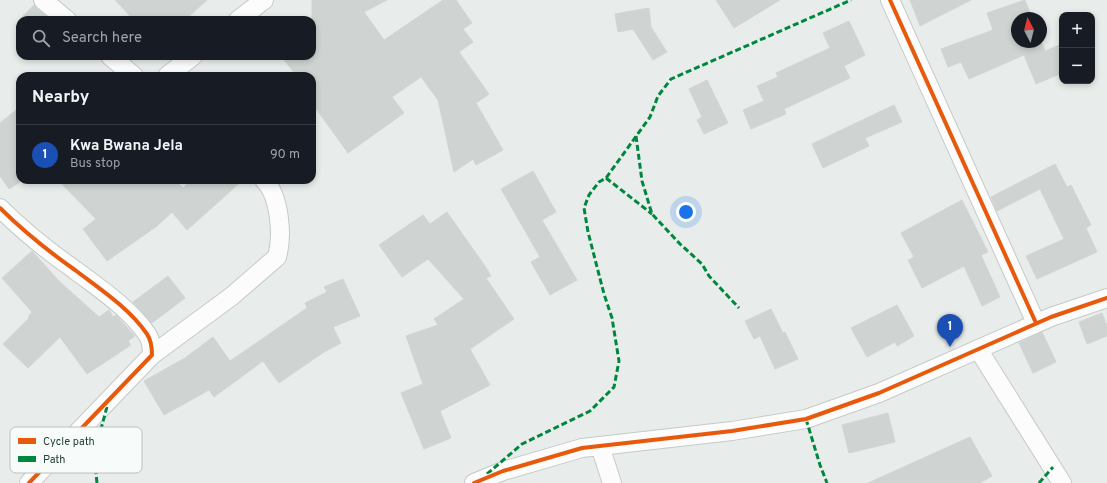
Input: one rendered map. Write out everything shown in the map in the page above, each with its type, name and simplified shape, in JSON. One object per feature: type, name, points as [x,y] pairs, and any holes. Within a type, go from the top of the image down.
[{"type":"street","points":[[43,0],[62,16]]},
{"type":"street","points":[[243,16],[264,0]]},
{"type":"street","points":[[890,0],[1036,323]]},
{"type":"street","points":[[115,60],[129,72]]},
{"type":"street","points":[[172,72],[188,60]]},
{"type":"street","points":[[83,427],[152,355],[232,296],[277,257],[279,249],[278,212],[274,195],[267,184]]},
{"type":"street","points":[[0,208],[38,243],[106,294],[134,318],[148,335],[152,355]]},
{"type":"street","points":[[474,483],[517,467],[582,448],[732,431],[806,419],[880,393],[1036,323],[1107,298]]},
{"type":"street","points":[[978,349],[1062,483]]},
{"type":"street","points":[[600,446],[612,483]]},
{"type":"street","points":[[29,483],[39,473]]},
{"type":"building","points":[[115,0],[207,0],[189,16],[130,16]]},
{"type":"building","points":[[312,0],[387,0],[364,12],[384,40],[443,0],[456,0],[472,23],[463,29],[473,42],[459,52],[489,94],[476,103],[503,150],[476,165],[473,159],[454,172],[438,100],[421,77],[392,97],[404,113],[348,153],[316,109],[316,72],[294,72],[284,60],[316,60],[316,16],[312,16]]},
{"type":"building","points":[[716,0],[780,0],[734,28]]},
{"type":"building","points":[[910,0],[971,0],[920,26]]},
{"type":"building","points":[[1025,0],[1030,12],[1011,12],[1011,48],[1044,48],[1045,51],[1059,45],[1059,74],[1036,84],[1024,55],[969,79],[961,62],[948,67],[941,49],[993,30],[987,13]]},
{"type":"building","points":[[34,5],[46,16],[23,16]]},
{"type":"building","points":[[649,8],[651,27],[667,52],[653,60],[633,29],[618,32],[615,14]]},
{"type":"building","points":[[849,21],[865,55],[844,66],[850,78],[784,109],[786,114],[751,129],[743,110],[764,101],[757,86],[778,77],[776,73],[830,48],[823,33]]},
{"type":"building","points":[[707,80],[728,123],[704,134],[697,120],[702,117],[689,89]]},
{"type":"building","points":[[894,105],[902,122],[865,138],[869,146],[823,168],[812,144]]},
{"type":"building","points":[[16,110],[17,184],[9,189],[0,176],[0,123]]},
{"type":"building","points":[[1055,164],[1067,187],[1071,185],[1091,225],[1086,228],[1097,252],[1037,279],[1026,256],[1064,239],[1040,189],[997,211],[991,197]]},
{"type":"building","points":[[533,171],[556,212],[542,220],[577,280],[550,295],[531,262],[540,257],[501,189]]},
{"type":"building","points":[[62,184],[179,184],[183,188],[187,184],[239,184],[187,230],[172,212],[157,226],[107,261],[83,229],[96,219]]},
{"type":"building","points":[[962,200],[988,252],[981,255],[1000,297],[982,306],[964,266],[922,288],[908,260],[914,257],[901,233]]},
{"type":"building","points":[[447,212],[485,266],[491,276],[486,278],[514,319],[470,349],[490,385],[440,411],[451,438],[424,449],[401,393],[423,384],[406,336],[438,325],[434,319],[464,299],[428,259],[402,277],[379,245],[423,215],[430,224]]},
{"type":"building","points":[[32,251],[59,281],[99,317],[109,310],[113,317],[116,315],[135,336],[128,341],[131,345],[87,374],[60,337],[28,368],[3,344],[29,318],[28,317],[32,312],[2,278]]},
{"type":"building","points":[[168,276],[185,298],[152,323],[133,302]]},
{"type":"building","points":[[343,279],[360,316],[333,327],[341,343],[324,352],[279,383],[263,361],[214,397],[209,390],[164,415],[144,381],[185,358],[213,337],[230,361],[307,308],[305,303],[327,292],[324,287]]},
{"type":"building","points":[[897,305],[914,336],[897,346],[895,342],[867,357],[851,328]]},
{"type":"building","points":[[771,309],[783,333],[785,332],[798,359],[775,369],[760,336],[754,339],[745,321]]},
{"type":"building","points":[[1102,313],[1107,326],[1107,336],[1087,344],[1079,322]]},
{"type":"building","points":[[1042,332],[1056,362],[1033,373],[1019,343]]},
{"type":"building","points":[[888,413],[895,442],[849,453],[842,425]]},
{"type":"building","points":[[970,437],[992,476],[980,483],[868,483]]},
{"type":"marked path","points":[[487,474],[522,444],[590,411],[614,387],[619,361],[612,318],[604,294],[588,232],[584,208],[589,195],[599,182],[606,178],[650,117],[658,96],[671,79],[851,0]]},
{"type":"marked path","points":[[636,136],[642,181],[652,214],[680,244],[702,264],[709,276],[739,308]]},
{"type":"marked path","points":[[606,178],[652,214]]},
{"type":"marked path","points":[[102,427],[108,403]]},
{"type":"marked path","points":[[806,419],[827,483]]},
{"type":"marked path","points":[[1039,483],[1053,467]]},
{"type":"marked path","points":[[96,473],[97,483]]},
{"type":"cycle path","points":[[890,0],[1036,323]]},
{"type":"cycle path","points":[[0,208],[55,256],[123,307],[140,325],[150,341],[152,355],[83,427]]},
{"type":"cycle path","points":[[474,483],[503,471],[582,448],[732,431],[806,419],[879,393],[1051,317],[1107,298]]},
{"type":"cycle path","points":[[29,483],[39,473]]},
{"type":"place","name":"Kwa Bwana Jela","points":[[950,347]]}]
